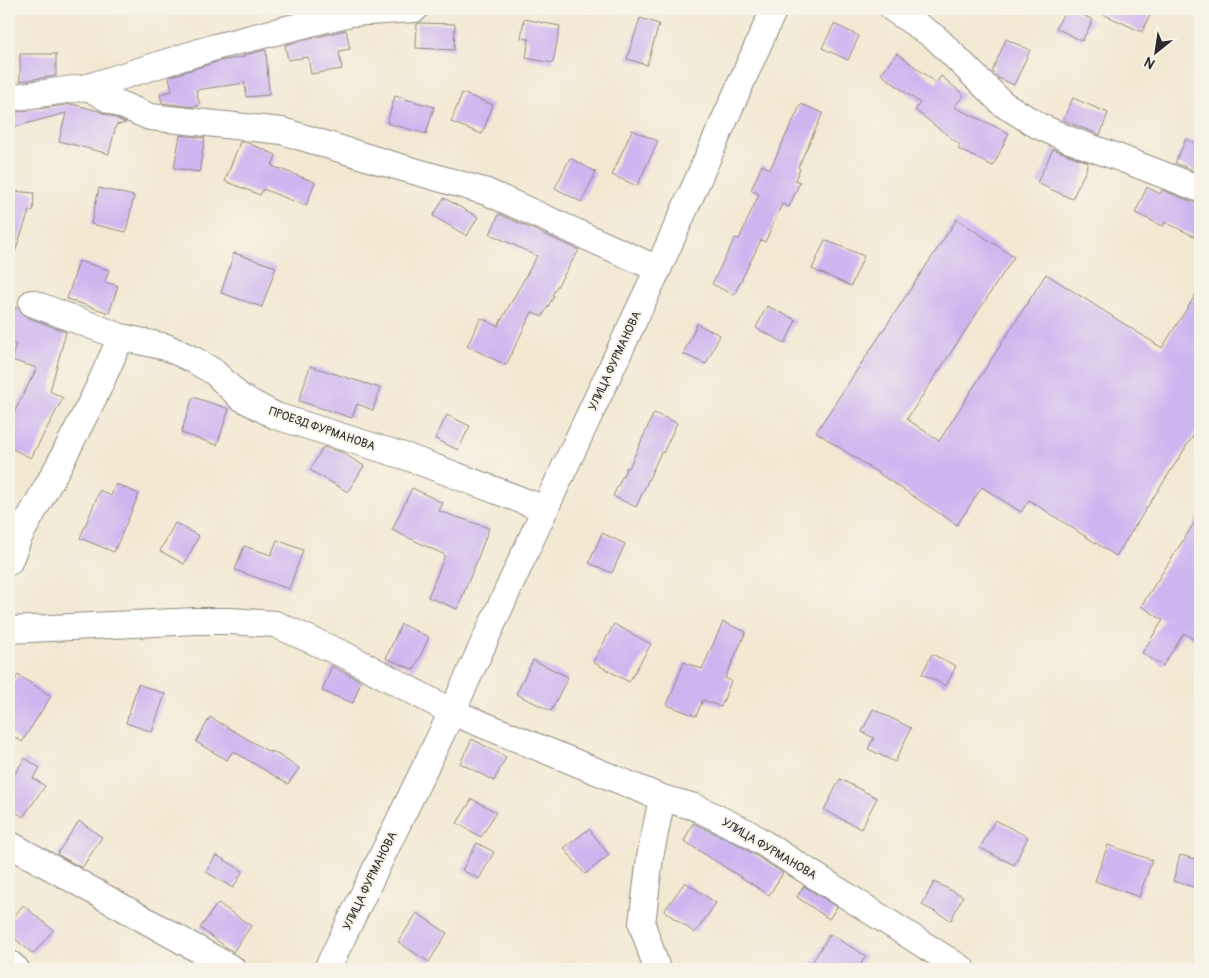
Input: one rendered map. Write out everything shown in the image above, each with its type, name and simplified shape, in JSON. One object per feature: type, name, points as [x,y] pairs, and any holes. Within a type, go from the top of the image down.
[{"type":"street","points":[[9,98],[88,87],[215,48],[351,13],[415,9]]},
{"type":"street","name":"УЛИЦА ФУРМАНОВА","points":[[327,969],[452,712],[658,269],[774,9]]},
{"type":"street","points":[[893,9],[936,38],[1003,104],[1039,126],[1070,140],[1200,189]]},
{"type":"street","points":[[88,87],[110,100],[150,117],[282,131],[488,192],[658,269]]},
{"type":"street","name":"ПРОЕЗД ФУРМАНОВА","points":[[32,303],[121,337],[166,347],[214,372],[240,397],[276,416],[407,457],[545,509]]},
{"type":"street","points":[[9,562],[19,537],[96,393],[121,337]]},
{"type":"street","points":[[9,630],[196,621],[275,624],[347,656],[452,712]]},
{"type":"street","name":"УЛИЦА ФУРМАНОВА","points":[[452,712],[662,798],[695,807],[746,832],[962,969]]},
{"type":"street","points":[[657,969],[642,924],[650,857],[662,798]]},
{"type":"street","points":[[9,844],[233,969]]},
{"type":"street","points":[[9,963],[16,969]]},
{"type":"building","points":[[1066,9],[1071,9],[1093,20],[1082,41],[1056,28]]},
{"type":"building","points":[[1092,9],[1153,9],[1142,32]]},
{"type":"building","points":[[640,18],[659,24],[647,65],[627,59]]},
{"type":"building","points":[[524,19],[560,26],[553,63],[526,58],[529,39],[521,38]]},
{"type":"building","points":[[417,24],[455,24],[454,50],[416,48]]},
{"type":"building","points":[[834,24],[859,36],[848,60],[822,48]]},
{"type":"building","points":[[346,30],[350,49],[339,51],[342,69],[311,74],[308,57],[288,60],[285,45]]},
{"type":"building","points":[[1006,39],[1030,50],[1014,85],[998,78],[992,72]]},
{"type":"building","points":[[266,50],[269,95],[246,97],[245,83],[196,90],[200,105],[194,107],[162,103],[160,94],[172,91],[169,77],[219,61],[244,57],[244,55]]},
{"type":"building","points":[[897,53],[936,83],[941,76],[964,95],[954,107],[1009,133],[993,166],[958,149],[960,145],[915,110],[920,103],[881,74]]},
{"type":"building","points":[[20,54],[56,54],[56,76],[20,81]]},
{"type":"building","points":[[462,93],[493,105],[482,134],[451,122]]},
{"type":"building","points":[[395,96],[434,107],[426,134],[387,123]]},
{"type":"building","points":[[1073,98],[1108,113],[1100,135],[1063,120]]},
{"type":"building","points":[[72,104],[99,111],[126,123],[116,125],[109,154],[59,141],[66,113],[14,127],[10,113]]},
{"type":"building","points":[[801,104],[823,113],[798,167],[800,169],[795,180],[800,182],[789,207],[782,204],[765,242],[761,240],[734,295],[712,284],[735,238],[739,239],[759,194],[751,190],[762,165],[770,169]]},
{"type":"building","points":[[632,130],[658,141],[637,186],[612,175]]},
{"type":"building","points":[[180,135],[205,138],[199,172],[174,168]]},
{"type":"building","points":[[1186,139],[1200,145],[1200,173],[1175,163]]},
{"type":"building","points":[[240,142],[246,142],[276,155],[272,166],[315,182],[306,206],[263,189],[260,195],[225,181]]},
{"type":"building","points":[[1053,149],[1088,162],[1072,199],[1037,183]]},
{"type":"building","points":[[570,158],[596,172],[581,202],[555,188]]},
{"type":"building","points":[[1147,187],[1160,194],[1162,190],[1200,204],[1200,239],[1165,222],[1163,226],[1135,213]]},
{"type":"building","points":[[99,188],[134,196],[126,232],[91,224]]},
{"type":"building","points":[[13,191],[34,193],[33,211],[29,211],[15,252],[9,251]]},
{"type":"building","points":[[444,198],[478,217],[467,236],[433,216]]},
{"type":"building","points":[[499,214],[579,250],[552,295],[554,296],[542,317],[532,312],[506,365],[467,346],[481,318],[498,326],[537,256],[490,234]]},
{"type":"building","points":[[957,219],[1014,257],[907,419],[939,441],[1046,274],[1162,348],[1200,288],[1200,425],[1116,556],[1029,500],[1021,512],[982,487],[957,525],[816,432]]},
{"type":"building","points":[[825,240],[864,256],[851,286],[812,269]]},
{"type":"building","points":[[234,253],[276,267],[262,307],[221,293]]},
{"type":"building","points":[[79,261],[109,270],[105,282],[118,286],[109,313],[67,299]]},
{"type":"building","points":[[9,306],[18,308],[27,317],[66,332],[50,391],[63,398],[31,458],[9,447],[9,422],[37,368],[11,360],[16,344],[9,343]]},
{"type":"building","points":[[767,306],[796,320],[785,343],[756,328]]},
{"type":"building","points":[[697,324],[720,335],[706,364],[683,354]]},
{"type":"building","points":[[310,366],[380,388],[373,410],[357,404],[352,418],[299,401]]},
{"type":"building","points":[[193,397],[229,409],[217,445],[181,433]]},
{"type":"building","points":[[654,413],[677,423],[663,453],[661,452],[636,507],[613,496],[627,467],[629,468]]},
{"type":"building","points":[[447,415],[470,426],[458,450],[435,439]]},
{"type":"building","points":[[323,447],[341,452],[364,466],[348,492],[310,470]]},
{"type":"building","points":[[116,484],[139,494],[114,552],[80,538],[100,490],[111,496]]},
{"type":"building","points":[[412,488],[443,503],[439,511],[489,528],[457,609],[428,597],[445,555],[392,530]]},
{"type":"building","points":[[1200,514],[1200,644],[1184,633],[1163,666],[1142,653],[1163,620],[1141,606]]},
{"type":"building","points":[[175,523],[199,536],[184,564],[160,551]]},
{"type":"building","points":[[602,533],[625,544],[612,573],[589,563]]},
{"type":"building","points":[[277,540],[303,550],[289,589],[235,570],[244,546],[271,555]]},
{"type":"building","points":[[723,622],[746,632],[725,678],[731,681],[721,707],[703,700],[696,716],[667,705],[684,662],[702,669]]},
{"type":"building","points":[[401,624],[429,637],[414,670],[386,658]]},
{"type":"building","points":[[614,624],[651,644],[629,682],[593,662]]},
{"type":"building","points":[[932,654],[956,666],[946,686],[922,674]]},
{"type":"building","points":[[533,660],[568,677],[551,711],[516,694]]},
{"type":"building","points":[[332,666],[361,681],[353,703],[322,691]]},
{"type":"building","points":[[18,675],[51,696],[22,742],[9,733],[9,690]]},
{"type":"building","points":[[138,684],[165,694],[152,732],[126,723]]},
{"type":"building","points":[[873,709],[911,728],[895,762],[868,749],[874,738],[862,732]]},
{"type":"building","points":[[210,717],[299,768],[288,784],[233,751],[227,760],[196,742]]},
{"type":"building","points":[[472,739],[506,757],[494,781],[460,763]]},
{"type":"building","points":[[25,758],[40,768],[33,778],[45,786],[23,817],[9,807],[9,782]]},
{"type":"building","points":[[840,779],[877,798],[861,829],[824,810]]},
{"type":"building","points":[[472,799],[496,812],[481,837],[457,823]]},
{"type":"building","points":[[995,820],[1028,837],[1014,865],[980,848]]},
{"type":"building","points":[[79,821],[102,837],[82,868],[57,854]]},
{"type":"building","points":[[693,823],[739,845],[783,873],[769,895],[684,841]]},
{"type":"building","points":[[589,829],[609,855],[585,874],[564,848]]},
{"type":"building","points":[[477,843],[494,852],[479,879],[462,870]]},
{"type":"building","points":[[1108,845],[1152,860],[1139,897],[1095,881]]},
{"type":"building","points":[[216,855],[243,871],[233,888],[206,872]]},
{"type":"building","points":[[1180,855],[1200,860],[1200,889],[1173,881]]},
{"type":"building","points":[[685,882],[716,903],[695,933],[664,911]]},
{"type":"building","points":[[934,882],[963,896],[951,920],[922,905]]},
{"type":"building","points":[[804,886],[837,907],[829,919],[797,897]]},
{"type":"building","points":[[218,903],[251,926],[233,952],[200,928]]},
{"type":"building","points":[[23,905],[53,930],[33,954],[9,934],[9,923]]},
{"type":"building","points":[[417,913],[447,933],[429,962],[398,942]]},
{"type":"building","points":[[830,934],[866,956],[858,969],[808,969]]}]
